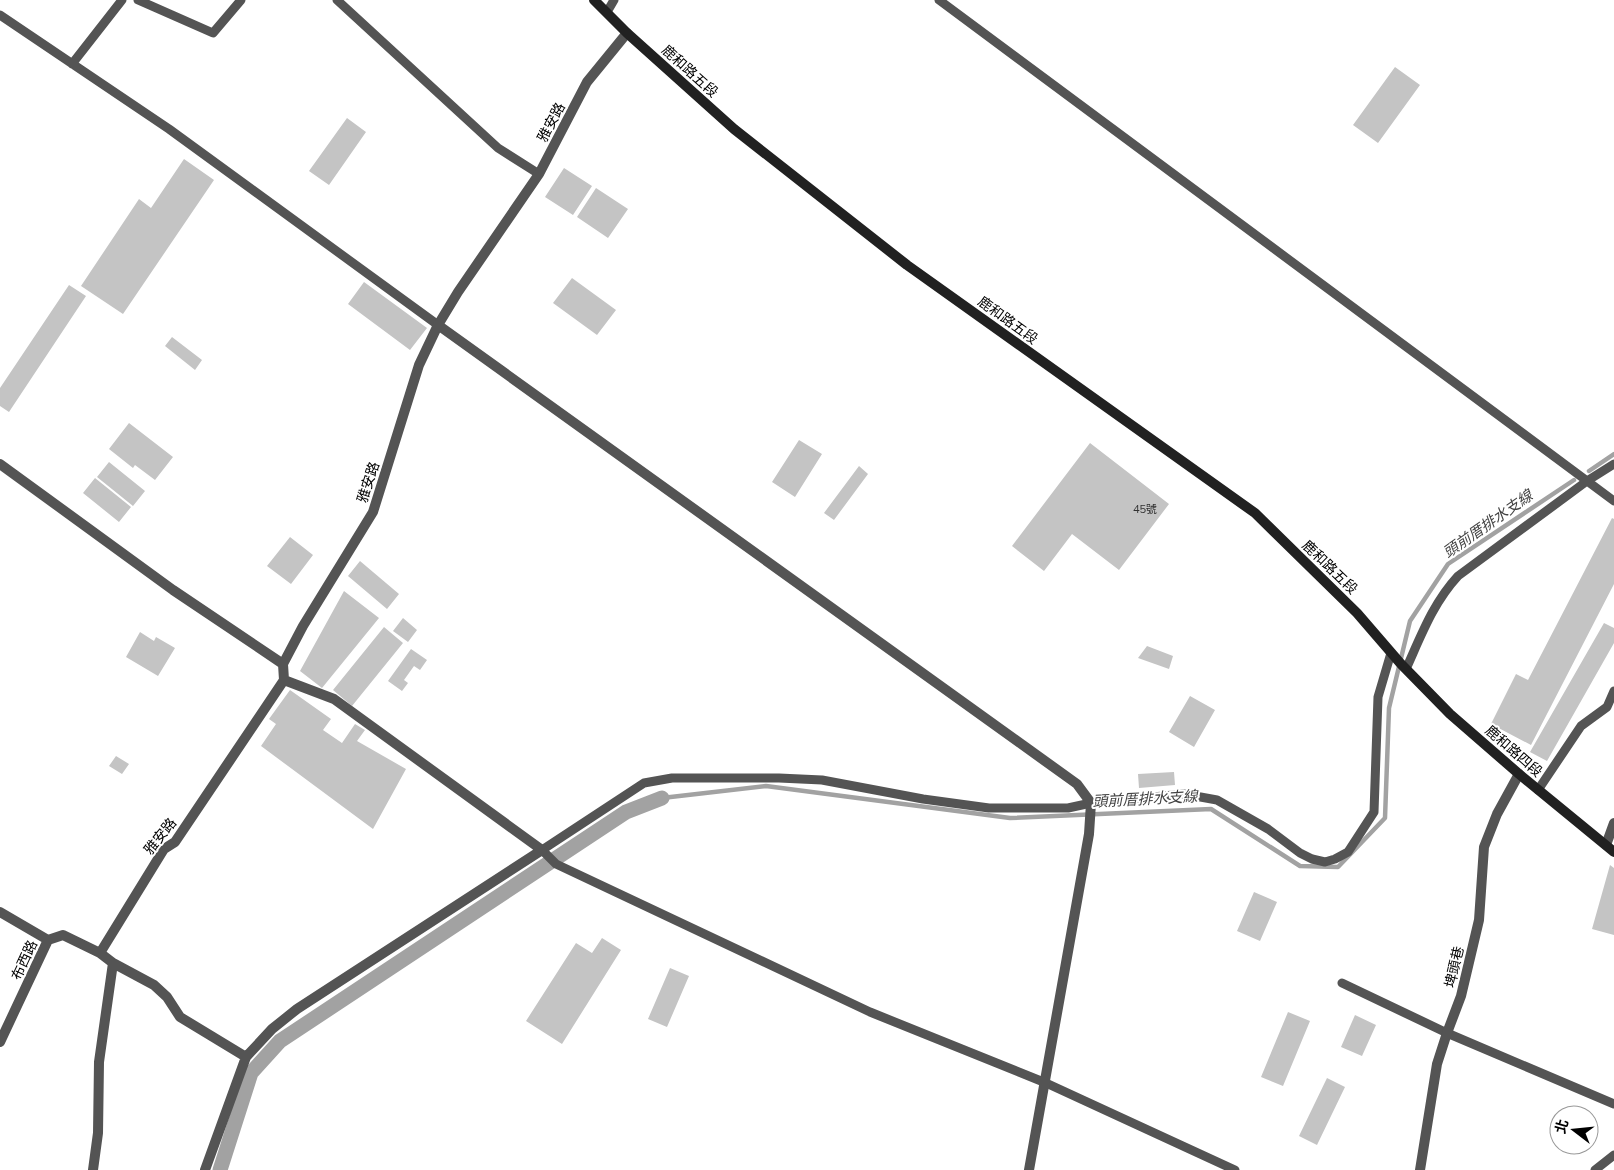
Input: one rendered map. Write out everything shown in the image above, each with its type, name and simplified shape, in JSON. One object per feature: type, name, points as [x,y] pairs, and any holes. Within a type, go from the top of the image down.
[{"type":"main road","name":"鹿和路五段","points":[[594,0],[627,33],[734,129],[907,265],[1255,513],[1357,613],[1403,667]]},
{"type":"main road","name":"鹿和路四段","points":[[1403,667],[1450,714],[1610,849]]},
{"type":"street","name":"雅安路","points":[[283,664],[303,626],[373,512],[419,365],[438,326],[458,292],[539,174],[587,82],[627,33]]},
{"type":"street","points":[[438,326],[1077,784],[1091,803],[1089,834],[1029,1170]]},
{"type":"street","points":[[0,464],[173,590],[283,664],[284,680],[334,699],[542,850],[297,1009],[272,1028],[246,1057],[205,1170]]},
{"type":"street","name":"雅安路","points":[[100,953],[164,849],[175,842],[284,680]]},
{"type":"street","name":"埤頭巷","points":[[1420,1170],[1437,1064],[1461,996],[1479,920],[1484,847],[1497,814],[1519,774]]},
{"type":"street","points":[[1610,849],[1614,824]]},
{"type":"street","points":[[0,912],[48,940]]},
{"type":"street","name":"布西路","points":[[0,1042],[48,940],[63,935],[100,953],[113,963],[154,985],[167,997],[180,1017],[246,1057]]},
{"type":"street","points":[[92,1170],[98,1133],[99,1062],[113,963]]},
{"type":"lane","points":[[72,64],[122,0]]},
{"type":"lane","points":[[138,0],[213,33],[241,0]]},
{"type":"lane","points":[[337,0],[498,148],[539,174]]},
{"type":"lane","points":[[607,12],[614,0]]},
{"type":"lane","points":[[939,0],[1614,501]]},
{"type":"lane","points":[[0,15],[169,129],[438,326]]},
{"type":"lane","points":[[1403,667],[1437,601],[1458,576],[1587,481],[1614,464]]},
{"type":"lane","points":[[1235,1170],[1046,1083],[870,1012],[556,864],[542,850],[644,783],[672,778],[779,778],[822,780],[922,799],[988,808],[1068,808],[1091,803],[1184,794],[1217,800],[1268,829],[1300,853],[1312,859],[1325,862],[1348,852],[1374,812],[1378,697],[1392,654]]},
{"type":"lane","points":[[1538,790],[1581,726],[1607,707],[1614,690]]},
{"type":"lane","points":[[1342,983],[1447,1033],[1614,1104]]},
{"type":"lane","points":[[1594,1170],[1614,1155]]},
{"type":"building","points":[[1395,67],[1420,85],[1378,143],[1353,125]]},
{"type":"building","points":[[347,118],[366,132],[329,185],[309,171]]},
{"type":"building","points":[[184,159],[214,180],[123,314],[81,286],[139,199],[151,208]]},
{"type":"building","points":[[564,168],[592,186],[573,215],[545,197]]},
{"type":"building","points":[[596,188],[628,209],[608,238],[577,217]]},
{"type":"building","points":[[572,278],[616,310],[597,335],[553,303]]},
{"type":"building","points":[[364,282],[427,328],[410,350],[348,304]]},
{"type":"building","points":[[69,285],[86,296],[9,412],[0,406],[0,388]]},
{"type":"building","points":[[172,337],[202,360],[195,370],[165,346]]},
{"type":"building","points":[[129,423],[173,457],[155,480],[135,465],[133,468],[109,449]]},
{"type":"building","points":[[799,440],[822,454],[795,497],[772,482]]},
{"type":"building","points":[[1090,443],[1169,504],[1119,570],[1072,534],[1044,571],[1012,546]]},
{"type":"building","points":[[109,462],[145,491],[133,506],[97,477]]},
{"type":"building","points":[[859,466],[868,474],[834,520],[824,513]]},
{"type":"building","points":[[95,478],[131,507],[119,522],[83,493]]},
{"type":"building","points":[[1612,518],[1614,519],[1614,584],[1531,745],[1491,724],[1516,674],[1528,680]]},
{"type":"building","points":[[290,537],[313,555],[291,584],[267,566]]},
{"type":"building","points":[[360,561],[399,594],[387,609],[348,576]]},
{"type":"building","points":[[344,591],[379,618],[322,688],[300,671]]},
{"type":"building","points":[[403,618],[417,630],[408,642],[393,631]]},
{"type":"building","points":[[1604,623],[1614,628],[1614,643],[1547,761],[1530,752]]},
{"type":"building","points":[[384,627],[403,643],[352,706],[333,690]]},
{"type":"building","points":[[140,632],[154,641],[156,637],[175,648],[158,676],[126,657]]},
{"type":"building","points":[[1147,646],[1173,656],[1169,669],[1138,658]]},
{"type":"building","points":[[411,649],[427,660],[420,670],[414,666],[404,680],[408,683],[402,691],[388,681]]},
{"type":"building","points":[[290,690],[331,719],[323,730],[342,743],[355,724],[365,730],[357,741],[406,769],[373,829],[261,746],[276,724],[269,719]]},
{"type":"building","points":[[1190,696],[1215,710],[1194,747],[1169,732]]},
{"type":"building","points":[[116,756],[129,764],[122,774],[109,766]]},
{"type":"building","points":[[1174,772],[1175,785],[1139,788],[1138,774]]},
{"type":"building","points":[[1610,865],[1614,868],[1614,935],[1592,929]]},
{"type":"building","points":[[1254,892],[1277,902],[1260,941],[1237,931]]},
{"type":"building","points":[[602,938],[621,950],[562,1044],[526,1021],[576,943],[592,953]]},
{"type":"building","points":[[670,968],[689,976],[667,1027],[648,1019]]},
{"type":"building","points":[[1288,1012],[1310,1021],[1283,1086],[1261,1077]]},
{"type":"building","points":[[1355,1015],[1376,1025],[1362,1056],[1341,1047]]},
{"type":"building","points":[[1327,1078],[1345,1087],[1317,1145],[1299,1136]]},
{"type":"waterway","name":"頭前厝排水支線","points":[[1589,471],[1614,454]]},
{"type":"waterway","name":"頭前厝排水支線","points":[[662,798],[766,786],[1010,818],[1211,809],[1300,866],[1338,867],[1385,818],[1389,708],[1410,621],[1448,564],[1574,480]]},
{"type":"waterway","points":[[220,1170],[251,1073],[280,1041],[626,812],[662,798]]}]
